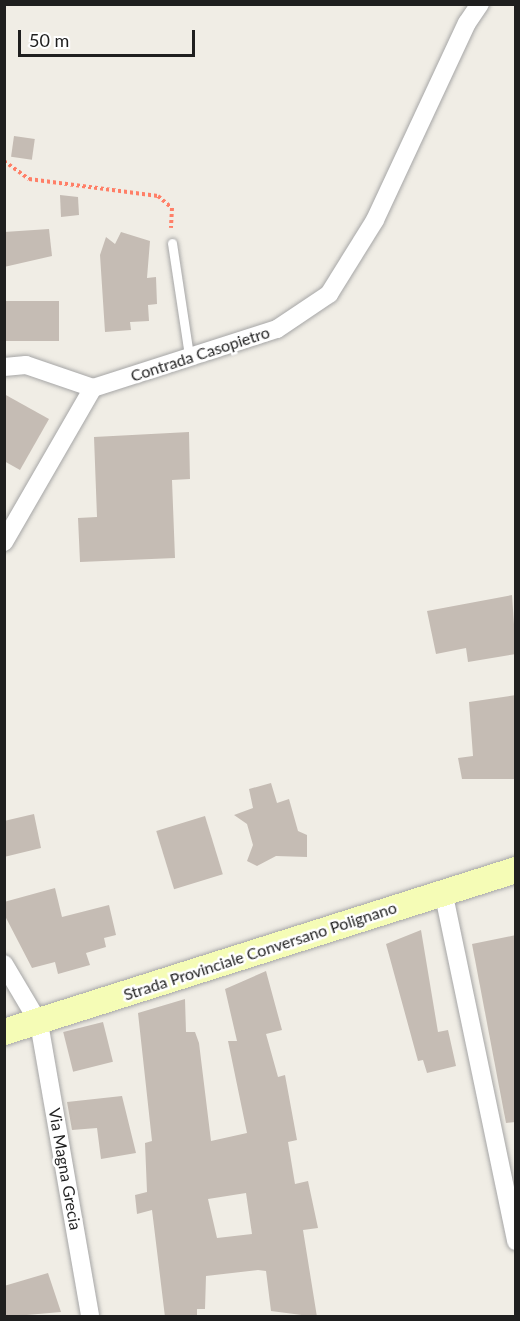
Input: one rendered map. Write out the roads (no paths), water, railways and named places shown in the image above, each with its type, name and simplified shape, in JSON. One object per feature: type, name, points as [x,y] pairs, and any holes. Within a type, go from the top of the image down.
[{"type":"main road","name":"Strada Provinciale Conversano Polignano","points":[[4,1032],[39,1023],[443,891],[516,870]]},
{"type":"street","name":"Contrada Casopietro","points":[[93,388],[189,355],[277,329],[330,294],[375,220],[466,23],[480,4]]},
{"type":"street","points":[[4,367],[26,365],[93,388],[4,543]]},
{"type":"street","points":[[443,891],[516,1240]]},
{"type":"street","points":[[4,964],[39,1023]]},
{"type":"street","name":"Via Magna Grecia","points":[[39,1023],[90,1317]]},
{"type":"lane","points":[[172,243],[189,355]]}]
